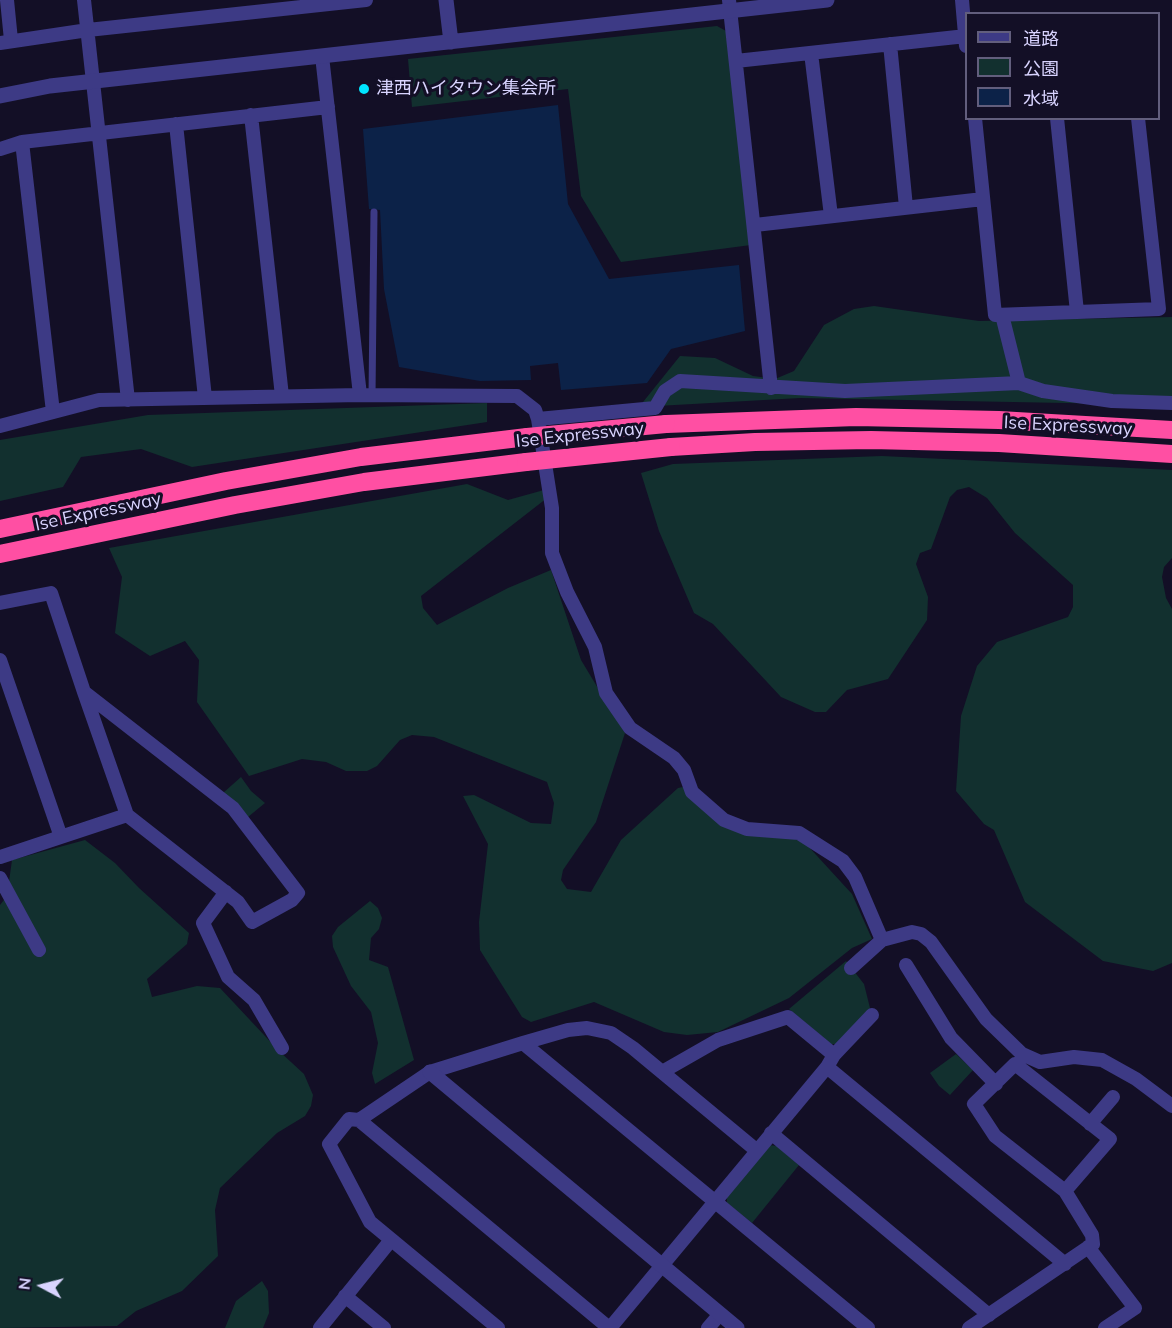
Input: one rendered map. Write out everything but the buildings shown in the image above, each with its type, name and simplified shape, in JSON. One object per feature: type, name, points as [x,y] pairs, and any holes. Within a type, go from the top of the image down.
[{"type":"highway","name":"Ise Expressway","points":[[0,530],[226,481],[350,459],[527,437],[666,424],[856,417],[1011,420],[1172,430]]},
{"type":"highway","name":"Ise Expressway","points":[[0,554],[235,505],[353,484],[526,462],[671,447],[755,442],[872,440],[999,443],[1172,454]]},
{"type":"street","points":[[7,0],[6,41],[366,0]]},
{"type":"street","points":[[84,0],[128,400]]},
{"type":"street","points":[[446,0],[451,42]]},
{"type":"street","points":[[0,96],[93,81],[451,42],[730,5],[827,0]]},
{"type":"street","points":[[962,0],[965,29]]},
{"type":"street","points":[[730,5],[771,387]]},
{"type":"street","points":[[736,62],[890,44],[965,39]]},
{"type":"street","points":[[890,44],[906,207]]},
{"type":"street","points":[[811,53],[831,216]]},
{"type":"street","points":[[322,56],[366,396]]},
{"type":"street","points":[[0,149],[22,142],[328,107]]},
{"type":"street","points":[[251,115],[282,396]]},
{"type":"street","points":[[975,120],[995,315],[1159,309],[1138,120]]},
{"type":"street","points":[[1057,120],[1077,312]]},
{"type":"street","points":[[176,124],[205,398]]},
{"type":"street","points":[[22,142],[53,412]]},
{"type":"street","points":[[755,225],[983,199]]},
{"type":"street","points":[[1002,315],[1018,383]]},
{"type":"street","points":[[538,419],[655,408],[665,391],[680,381],[845,391],[1018,383],[1043,391],[1112,401],[1172,403]]},
{"type":"street","points":[[0,426],[99,400],[282,396],[517,396],[535,410],[538,419],[552,508],[552,553],[567,592],[595,647],[606,693],[616,708],[636,734],[679,763],[692,792],[724,820],[747,829],[799,833],[847,865],[855,877],[882,940]]},
{"type":"street","points":[[0,603],[51,593],[84,692],[127,815],[238,902],[252,922],[292,900],[298,893],[233,808],[84,692]]},
{"type":"street","points":[[0,660],[61,837]]},
{"type":"street","points":[[0,857],[127,815]]},
{"type":"street","points":[[0,878],[39,950]]},
{"type":"street","points":[[226,892],[203,923],[228,977],[254,1000],[282,1048]]},
{"type":"street","points":[[851,968],[882,940],[912,932],[921,934],[931,942],[986,1019],[1011,1045],[1031,1060],[1047,1062],[1074,1057],[1102,1060],[1136,1079],[1172,1106]]},
{"type":"street","points":[[906,965],[951,1038],[996,1083]]},
{"type":"street","points":[[498,1328],[370,1222],[329,1144],[349,1119],[359,1120],[609,1328],[830,1061],[872,1015]]},
{"type":"street","points":[[662,1071],[718,1040],[788,1017],[830,1061],[1065,1264]]},
{"type":"street","points":[[359,1120],[430,1072],[568,1030],[600,1030],[611,1033],[662,1071],[756,1150]]},
{"type":"street","points":[[523,1043],[868,1328]]},
{"type":"street","points":[[969,1328],[1093,1244],[1092,1235],[1065,1191],[995,1136],[974,1104],[1015,1064],[1110,1139],[1065,1191]]},
{"type":"street","points":[[430,1072],[737,1328]]},
{"type":"street","points":[[1090,1124],[1113,1097]]},
{"type":"street","points":[[771,1133],[989,1315]]},
{"type":"street","points":[[320,1328],[391,1240]]},
{"type":"street","points":[[1088,1247],[1134,1308],[1105,1328]]},
{"type":"street","points":[[345,1296],[384,1328]]},
{"type":"street","points":[[708,1328],[720,1314]]},
{"type":"lane","points":[[366,396],[374,212]]},
{"type":"green space","points":[[717,26],[726,31],[751,245],[621,262],[581,196],[568,89],[412,107],[408,59]]},
{"type":"green space","points":[[874,306],[979,321],[1172,317],[1172,405],[800,398],[639,407],[680,356],[715,358],[753,376],[775,379],[794,371],[824,325],[854,309]]},
{"type":"green space","points":[[487,403],[487,422],[192,467],[141,449],[81,457],[63,487],[0,501],[0,440],[148,415]]},
{"type":"green space","points":[[882,456],[1172,470],[1172,558],[1164,567],[1162,577],[1166,598],[1172,609],[1172,963],[1153,971],[1103,961],[1025,902],[994,830],[984,824],[956,791],[961,716],[977,666],[997,642],[1068,617],[1073,607],[1073,585],[1015,533],[987,498],[969,487],[957,490],[950,497],[931,549],[920,553],[916,564],[928,597],[927,620],[888,679],[847,690],[826,712],[815,712],[781,697],[713,624],[694,613],[659,531],[641,473],[673,464]]},
{"type":"green space","points":[[467,484],[508,500],[544,490],[547,498],[421,596],[423,608],[437,625],[508,588],[551,570],[581,660],[625,733],[596,822],[563,870],[561,880],[567,889],[591,892],[621,840],[678,788],[683,787],[711,815],[788,835],[807,845],[852,894],[872,939],[852,948],[789,998],[718,1032],[687,1035],[664,1032],[594,1002],[531,1022],[522,1017],[480,950],[479,922],[488,844],[463,796],[474,795],[531,823],[551,824],[554,803],[547,782],[434,737],[412,735],[400,740],[377,766],[367,771],[346,771],[326,762],[302,759],[249,776],[197,702],[199,660],[185,641],[150,656],[115,633],[122,577],[109,548]]},
{"type":"green space","points":[[241,777],[251,791],[265,803],[248,817],[223,793]]},
{"type":"green space","points":[[85,840],[115,863],[189,933],[187,944],[147,979],[152,997],[197,986],[220,988],[279,1051],[304,1074],[313,1095],[311,1106],[305,1116],[277,1133],[220,1188],[215,1210],[218,1256],[182,1291],[136,1311],[117,1326],[0,1328],[0,905],[7,896],[12,860]]},
{"type":"green space","points":[[370,901],[378,908],[382,918],[379,929],[371,938],[369,960],[388,967],[414,1060],[375,1084],[372,1073],[378,1043],[371,1012],[351,986],[333,947],[332,936],[338,927]]},
{"type":"green space","points":[[846,961],[864,984],[870,1008],[836,1044],[831,1044],[789,1009]]},
{"type":"green space","points":[[956,1054],[973,1070],[950,1095],[939,1086],[930,1073]]},
{"type":"green space","points":[[769,1145],[777,1146],[799,1165],[752,1223],[727,1203],[727,1197]]},
{"type":"green space","points":[[262,1281],[268,1291],[269,1313],[263,1328],[225,1328],[236,1301]]},
{"type":"water","points":[[558,105],[568,204],[609,279],[739,265],[745,331],[671,349],[647,383],[561,390],[558,363],[530,366],[531,380],[480,381],[399,367],[384,289],[380,210],[369,209],[363,129]]},
{"type":"place","name":"津西ハイタウン集会所","points":[[364,89]]}]
